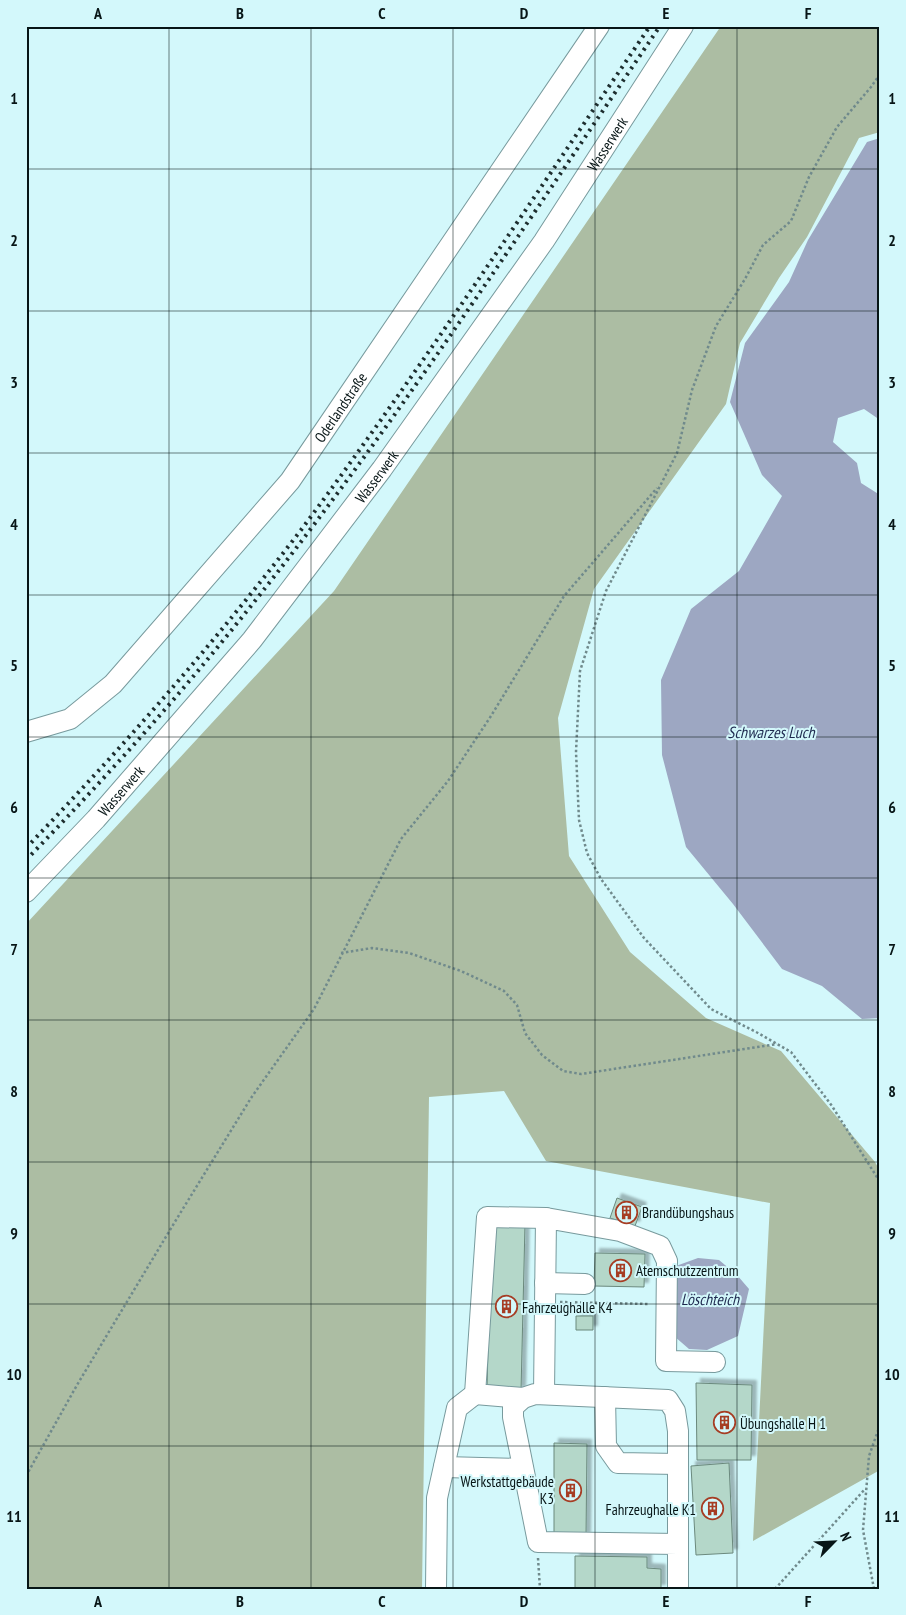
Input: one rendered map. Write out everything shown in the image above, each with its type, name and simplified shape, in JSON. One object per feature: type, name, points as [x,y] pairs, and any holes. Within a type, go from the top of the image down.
[{"type":"street","name":"Oderlandstraße","points":[[26,732],[70,720],[113,684],[290,481],[599,26]]},
{"type":"street","name":"Wasserwerk","points":[[26,892],[96,819],[252,640],[382,469],[544,241],[682,26]]},
{"type":"street","points":[[475,1394],[487,1218],[546,1218],[620,1232],[660,1246],[666,1260],[666,1361],[715,1362]]},
{"type":"street","points":[[544,1394],[546,1218]]},
{"type":"street","points":[[544,1292],[585,1284]]},
{"type":"street","points":[[436,1589],[437,1498],[457,1408],[475,1394],[523,1398],[535,1394],[544,1394],[668,1400],[674,1411],[678,1431],[678,1589]]},
{"type":"street","points":[[605,1397],[606,1446],[618,1463],[678,1464]]},
{"type":"street","points":[[523,1398],[513,1407],[513,1417],[538,1542],[678,1544]]},
{"type":"street","points":[[444,1467],[523,1469]]},
{"type":"path","points":[[880,74],[836,127],[809,177],[791,221],[762,244],[745,279],[716,326],[692,390],[677,453],[606,591],[580,671],[576,752],[579,820],[588,853],[601,879],[644,938],[710,1010],[792,1052],[832,1106],[880,1182]]},
{"type":"path","points":[[26,1476],[77,1385],[251,1098],[314,1009],[401,838],[448,781],[491,716],[564,596],[661,484]]},
{"type":"path","points":[[341,953],[372,948],[409,953],[461,971],[504,991],[517,1005],[524,1033],[542,1055],[563,1072],[581,1074],[777,1044]]},
{"type":"path","points":[[544,1292],[666,1304]]},
{"type":"path","points":[[874,1589],[863,1530],[869,1456],[880,1425]]},
{"type":"path","points":[[775,1589],[866,1488]]},
{"type":"path","points":[[538,1542],[540,1589]]},
{"type":"green space","points":[[721,26],[880,26],[880,132],[859,138],[807,237],[779,278],[740,343],[726,404],[594,589],[558,718],[569,856],[630,952],[706,1018],[781,1051],[875,1162],[880,1171],[880,1470],[753,1541],[770,1203],[546,1161],[504,1091],[429,1097],[422,1589],[26,1589],[26,924],[334,591]]},
{"type":"water","name":"Schwarzes Luch","points":[[880,138],[880,420],[864,409],[838,418],[833,442],[857,463],[861,483],[880,495],[880,1018],[862,1019],[822,986],[782,969],[733,904],[686,847],[662,755],[661,680],[691,609],[739,571],[782,496],[762,475],[730,402],[745,343],[789,282],[808,240],[867,142]]},
{"type":"water","name":"Löschteich","points":[[698,1258],[719,1260],[737,1275],[749,1289],[738,1336],[707,1350],[689,1349],[674,1336],[676,1266]]},
{"type":"building","name":"Brandübungshaus","points":[[617,1198],[642,1207],[635,1226],[610,1218]]},
{"type":"building","name":"Fahrzeughalle K4","points":[[491,1223],[525,1224],[521,1391],[487,1390]]},
{"type":"building","name":"Atemschutzzentrum","points":[[595,1253],[645,1254],[644,1287],[594,1286]]},
{"type":"building","points":[[576,1316],[593,1316],[593,1330],[576,1330]]},
{"type":"building","name":"Übungshalle H 1","points":[[696,1383],[752,1385],[751,1460],[697,1460]]},
{"type":"building","name":"Werkstattgebäude K3","points":[[554,1443],[587,1444],[586,1537],[554,1537]]},
{"type":"building","name":"Fahrzeughalle K1","points":[[729,1463],[733,1553],[696,1555],[691,1466]]},
{"type":"building","points":[[575,1556],[647,1557],[647,1568],[661,1569],[661,1589],[575,1589]]},
{"type":"railway","points":[[26,848],[168,693],[301,530],[435,343],[650,26]]},
{"type":"railway","points":[[26,860],[156,720],[288,559],[398,410],[660,26]]},
{"type":"place","name":"Brandübungshaus","points":[[626,1212]]},
{"type":"place","name":"Atemschutzzentrum","points":[[620,1270]]},
{"type":"place","name":"Fahrzeughalle K4","points":[[506,1307]]},
{"type":"place","name":"Übungshalle H 1","points":[[724,1423]]},
{"type":"place","name":"Werkstattgebäude K3","points":[[570,1490]]},
{"type":"place","name":"Fahrzeughalle K1","points":[[712,1509]]}]
